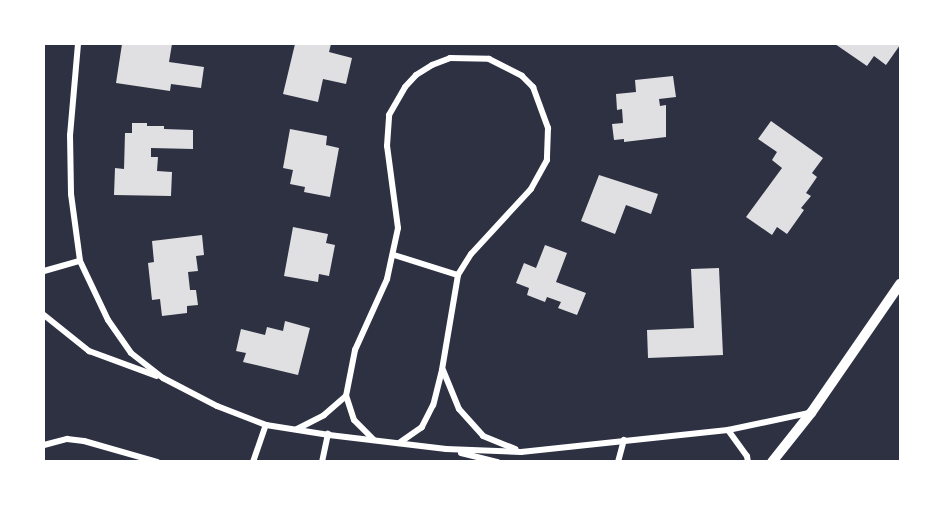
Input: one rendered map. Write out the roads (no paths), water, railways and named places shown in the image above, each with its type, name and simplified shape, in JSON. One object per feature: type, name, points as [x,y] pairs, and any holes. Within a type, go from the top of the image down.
[{"type":"street","points":[[78,44],[70,135],[71,194],[80,261],[99,304],[118,337],[131,353],[163,378]]},
{"type":"street","points":[[375,440],[354,420],[346,396],[355,350],[387,279],[394,255],[398,228],[386,130],[395,101],[416,75],[450,58],[489,59],[522,76],[533,87],[546,116],[550,141],[547,160],[535,183],[471,254],[458,275],[442,370],[432,405],[422,427],[399,443]]},
{"type":"street","points":[[394,255],[458,275]]},
{"type":"street","points":[[44,271],[80,261]]},
{"type":"street","points":[[772,462],[811,413],[900,284]]},
{"type":"street","points":[[44,315],[89,351],[163,378],[217,406],[266,425],[328,434],[446,449],[521,452],[728,430],[811,413]]},
{"type":"street","points":[[442,370],[459,409],[483,436],[521,452]]},
{"type":"street","points":[[297,430],[324,415],[346,396]]},
{"type":"street","points":[[253,462],[266,425]]},
{"type":"street","points":[[728,430],[747,456],[748,462]]},
{"type":"street","points":[[322,462],[328,434]]},
{"type":"street","points":[[44,445],[68,439],[84,441],[157,462]]},
{"type":"street","points":[[618,462],[624,440]]},
{"type":"street","points":[[446,449],[498,462]]}]
